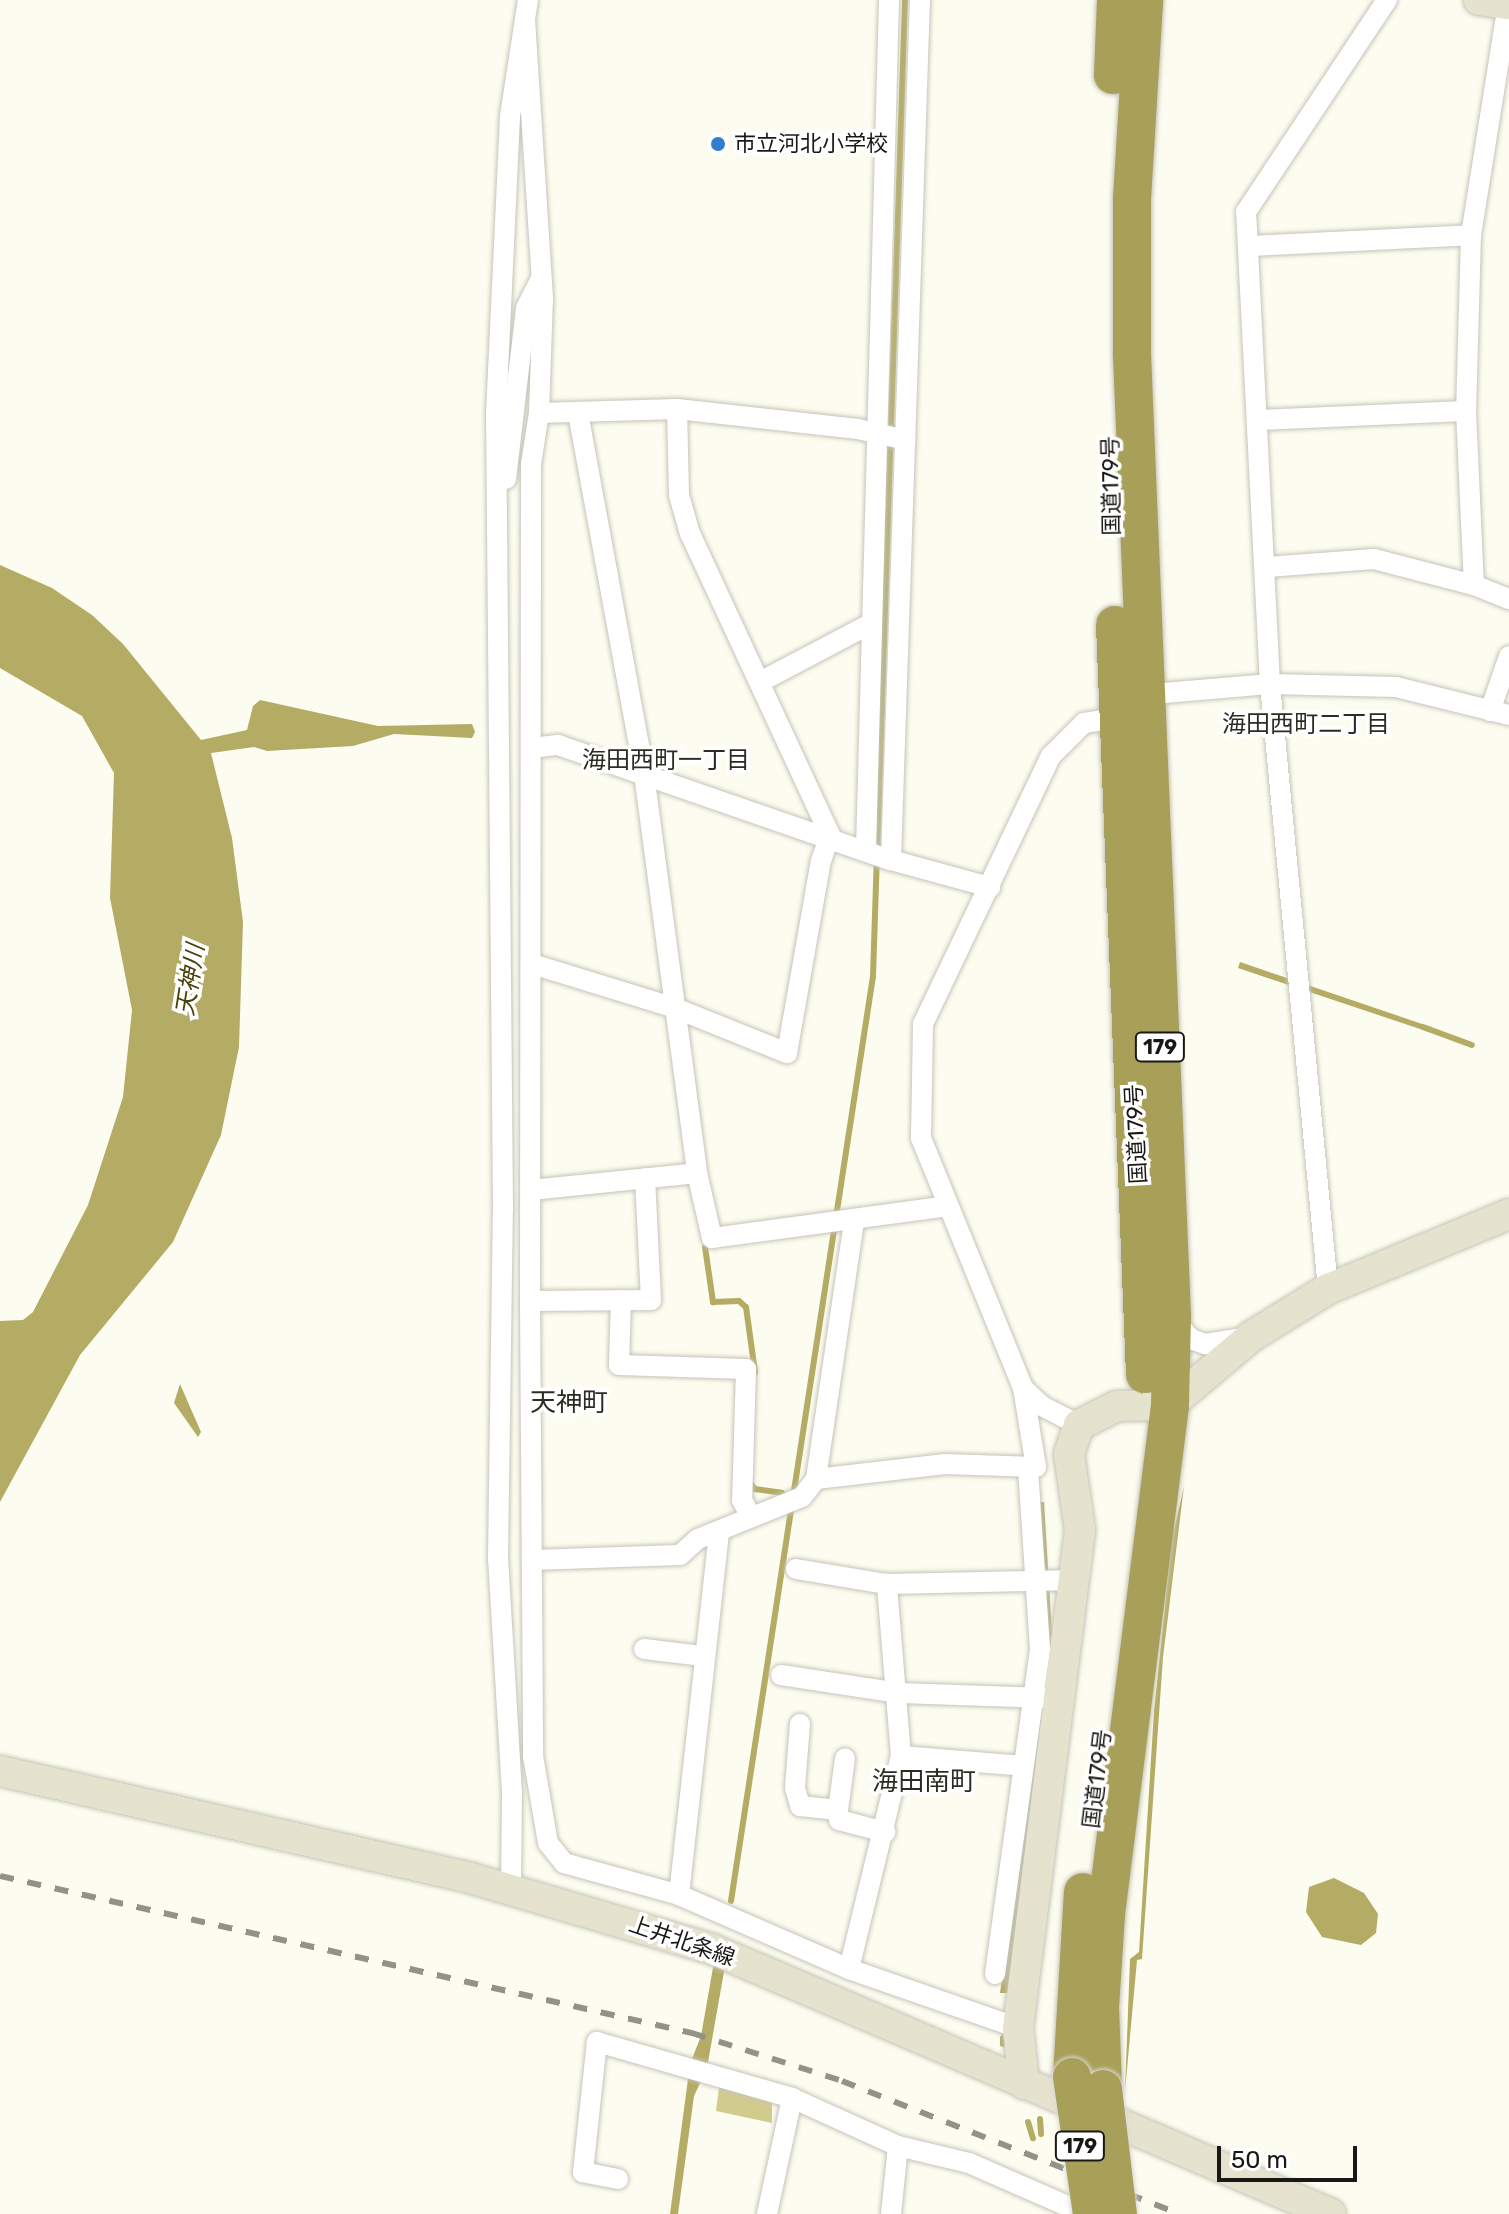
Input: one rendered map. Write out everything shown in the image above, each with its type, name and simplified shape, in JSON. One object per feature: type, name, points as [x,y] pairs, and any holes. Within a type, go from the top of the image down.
[{"type":"highway","name":"国道179号","points":[[1092,2214],[1087,2083],[1100,2007],[1106,1914],[1158,1406],[1172,1317],[1108,356],[1116,0]]},
{"type":"highway","name":"国道179号","points":[[1144,0],[1135,125],[1131,709],[1158,1406]]},
{"type":"highway","name":"国道179号","points":[[1087,2083],[1118,2214]]},
{"type":"main road","points":[[1479,0],[1509,4]]},
{"type":"main road","points":[[1024,2084],[1018,2028],[1047,1698],[1075,1580],[1080,1530],[1069,1454],[1079,1425],[1117,1406],[1158,1406],[1252,1336],[1328,1289],[1509,1214]]},
{"type":"main road","name":"上井北条線","points":[[0,1771],[511,1888],[712,1949],[1331,2214]]},
{"type":"street","points":[[866,850],[874,434],[889,0]]},
{"type":"street","points":[[891,860],[920,0]]},
{"type":"street","points":[[1328,1289],[1270,684],[1267,567],[1246,212],[1387,0]]},
{"type":"street","points":[[1474,585],[1466,411],[1471,235],[1509,4]]},
{"type":"street","points":[[527,10],[541,278],[539,413],[531,464],[533,1756],[548,1843],[564,1863],[679,1895],[849,1969],[1018,2028]]},
{"type":"street","points":[[511,1888],[498,1559],[503,1210],[495,524],[510,116],[527,10]]},
{"type":"street","points":[[1250,246],[1471,235]]},
{"type":"street","points":[[495,524],[501,517],[526,308],[541,278]]},
{"type":"street","points":[[532,964],[675,1008],[787,1053],[821,861],[830,835],[690,534],[679,495],[677,409]]},
{"type":"street","points":[[539,413],[677,409],[906,440]]},
{"type":"street","points":[[1258,420],[1466,411]]},
{"type":"street","points":[[578,413],[644,774],[697,1173],[712,1238],[854,1222],[948,1206]]},
{"type":"street","points":[[1267,567],[1374,559],[1474,585],[1509,599]]},
{"type":"street","points":[[760,682],[870,624]]},
{"type":"street","points":[[816,1479],[945,1464],[1036,1467],[1023,1388],[921,1138],[920,1039],[1051,756],[1084,723],[1131,709],[1164,693],[1270,684],[1384,686],[1500,713],[1509,656]]},
{"type":"street","points":[[532,748],[558,745],[830,835],[891,860],[990,887]]},
{"type":"street","points":[[531,1190],[697,1173]]},
{"type":"street","points":[[530,1301],[651,1300],[645,1178]]},
{"type":"street","points":[[532,1560],[680,1555],[698,1539],[750,1515],[802,1497],[816,1479],[854,1222]]},
{"type":"street","points":[[621,1300],[619,1365],[746,1369],[742,1500],[750,1515]]},
{"type":"street","points":[[1172,1317],[1191,1339],[1205,1344],[1252,1336]]},
{"type":"street","points":[[1023,1388],[1042,1406],[1079,1425]]},
{"type":"street","points":[[995,1974],[1024,1766],[1047,1698],[1040,1649],[1028,1466]]},
{"type":"street","points":[[679,1895],[702,1656],[719,1531]]},
{"type":"street","points":[[796,1569],[887,1584],[1075,1580]]},
{"type":"street","points":[[849,1969],[885,1832],[901,1756],[899,1693],[887,1584]]},
{"type":"street","points":[[644,1649],[702,1656]]},
{"type":"street","points":[[781,1675],[899,1693],[1047,1698]]},
{"type":"street","points":[[800,1724],[795,1788],[800,1806],[838,1810]]},
{"type":"street","points":[[901,1756],[1024,1766]]},
{"type":"street","points":[[845,1758],[839,1820],[885,1832]]},
{"type":"street","points":[[618,2179],[583,2172],[597,2042],[689,2071],[792,2098],[898,2146],[969,2163],[1055,2206],[1086,2214]]},
{"type":"street","points":[[767,2214],[792,2098]]},
{"type":"street","points":[[891,2214],[898,2146]]},
{"type":"shaded area","points":[[719,2087],[772,2099],[772,2123],[716,2111]]},
{"type":"water","name":"天神川","points":[[0,565],[52,588],[92,615],[123,644],[201,740],[247,730],[253,706],[260,700],[378,726],[472,724],[475,732],[472,738],[394,734],[353,746],[267,751],[254,747],[211,753],[232,838],[243,922],[239,1047],[221,1135],[173,1242],[80,1355],[0,1502],[0,1321],[23,1320],[33,1312],[88,1205],[123,1097],[132,1010],[110,898],[114,773],[82,716],[0,668]]},
{"type":"water","points":[[1240,962],[1431,1027],[1429,1032],[1238,968]]},
{"type":"water","points":[[180,1384],[201,1432],[198,1437],[174,1403]]},
{"type":"water","points":[[1184,1486],[1163,1657],[1142,1959],[1137,1960],[1125,2091],[1130,1959],[1139,1952],[1154,1711],[1172,1539]]},
{"type":"water","points":[[1037,1502],[1044,1502],[1053,1651],[1010,1993],[1000,1993],[1026,1799]]},
{"type":"water","points":[[1334,1878],[1364,1893],[1378,1914],[1376,1933],[1361,1945],[1322,1937],[1306,1912],[1309,1887]]},
{"type":"water","points":[[714,1962],[725,1966],[707,2068],[694,2096],[678,2214],[670,2214],[690,2064],[701,2036]]},
{"type":"waterway","points":[[731,1901],[873,976],[905,0]]},
{"type":"waterway","points":[[1423,1027],[1472,1045]]},
{"type":"waterway","points":[[705,1247],[713,1302],[739,1301],[746,1307],[755,1372]]},
{"type":"waterway","points":[[750,1483],[755,1489],[782,1493]]},
{"type":"waterway","points":[[1003,2038],[1003,2044]]},
{"type":"waterway","points":[[1040,2119],[1041,2134]]},
{"type":"waterway","points":[[1028,2122],[1033,2138]]},
{"type":"railway","points":[[0,1876],[692,2033],[842,2081],[1179,2214]]},
{"type":"place","name":"市立河北小学校","points":[[718,144]]},
{"type":"district","name":"海田西町二丁目","points":[[1306,725]]},
{"type":"district","name":"海田西町一丁目","points":[[666,761]]},
{"type":"district","name":"天神町","points":[[569,1403]]},
{"type":"district","name":"海田南町","points":[[924,1782]]}]
